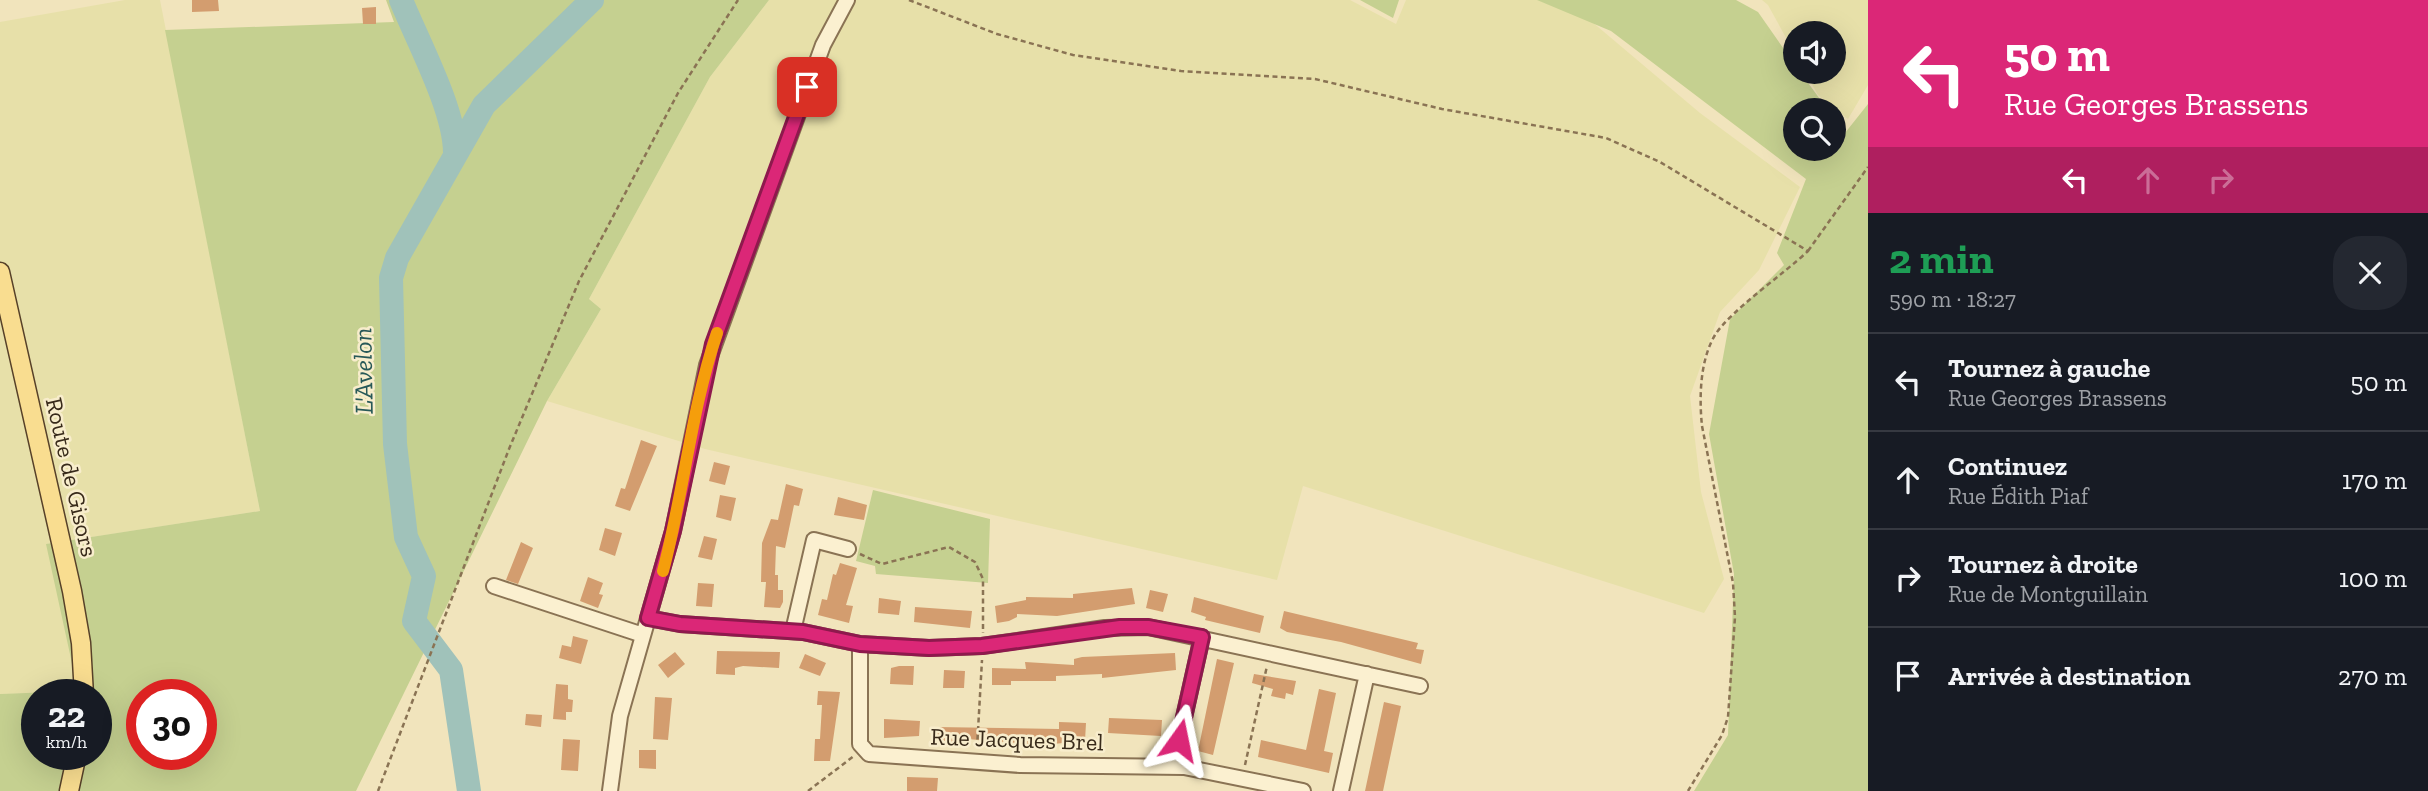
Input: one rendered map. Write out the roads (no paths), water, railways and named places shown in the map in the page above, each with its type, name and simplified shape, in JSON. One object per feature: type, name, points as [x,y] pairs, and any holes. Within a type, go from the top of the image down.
[{"type":"main road","name":"Route de Gisors","points":[[0,272],[70,580],[81,643],[83,679]]},
{"type":"main road","points":[[69,791],[74,770]]},
{"type":"main road","points":[[77,791],[80,770]]},
{"type":"street","points":[[610,791],[617,730],[673,531],[713,344],[823,45],[847,0]]},
{"type":"street","points":[[793,631],[814,541],[848,549]]},
{"type":"street","points":[[494,586],[643,635]]},
{"type":"street","points":[[648,618],[680,624],[793,631],[860,644],[929,648],[982,646],[1120,627],[1155,628],[1420,686]]},
{"type":"street","points":[[1173,766],[1202,637]]},
{"type":"street","name":"Rue Jacques Brel","points":[[860,644],[861,748],[874,756],[976,762],[1173,766],[1303,791]]},
{"type":"street","points":[[1341,791],[1367,674]]},
{"type":"waterway","points":[[401,0],[442,97],[449,117],[455,153]]},
{"type":"waterway","name":"L'Avelon","points":[[469,791],[451,670],[414,621],[424,576],[406,537],[395,444],[391,278],[397,258],[484,105],[592,0]]}]
